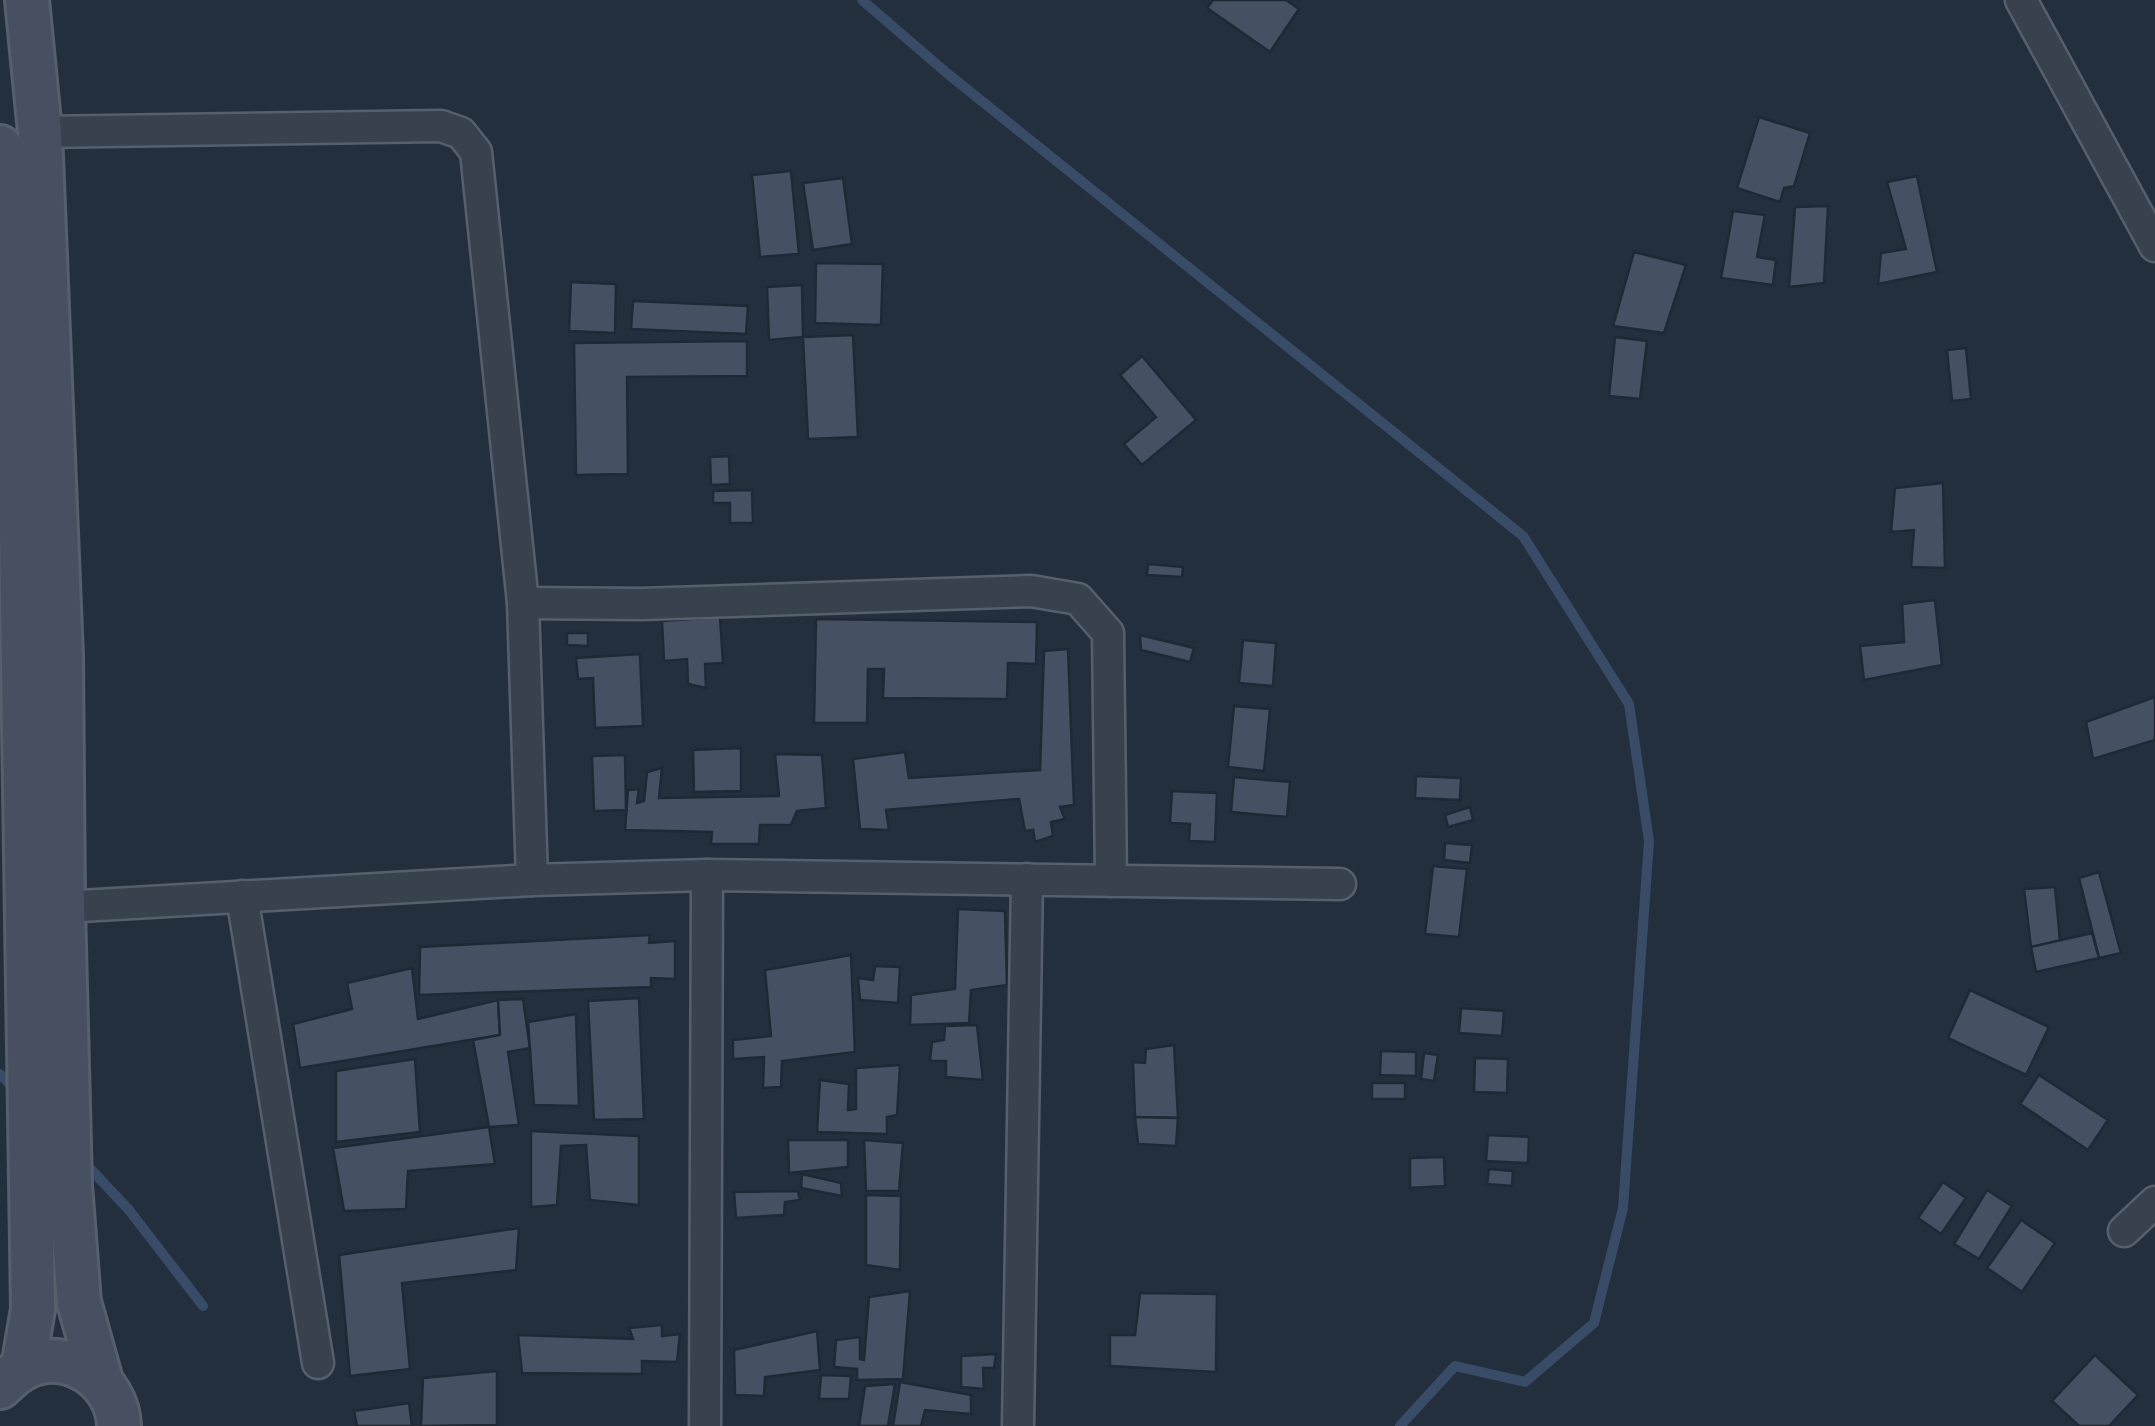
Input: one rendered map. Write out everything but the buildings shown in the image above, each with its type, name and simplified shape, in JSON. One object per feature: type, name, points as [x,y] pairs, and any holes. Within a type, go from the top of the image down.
[{"type":"main road","points":[[27,0],[40,132],[61,657],[29,904],[70,1120],[70,1184],[79,1302],[101,1381]]},
{"type":"main road","points":[[0,147],[18,335],[33,1309],[6,1382]]},
{"type":"main road","points":[[6,1382],[56,1360],[88,1370],[113,1398],[119,1426]]},
{"type":"street","points":[[2020,0],[2155,246]]},
{"type":"street","points":[[40,132],[442,126],[461,133],[476,152],[523,603],[532,880]]},
{"type":"street","points":[[523,603],[640,604],[1031,591],[1078,599],[1108,633],[1112,880]]},
{"type":"street","points":[[29,904],[532,880],[707,876],[1340,884]]},
{"type":"street","points":[[705,1426],[707,876]]},
{"type":"street","points":[[1018,1426],[1027,879]]},
{"type":"street","points":[[242,896],[318,1362]]},
{"type":"street","points":[[2124,1232],[2155,1202]]},
{"type":"waterway","points":[[862,0],[948,74],[1523,536],[1629,704],[1649,841],[1623,1208],[1594,1323],[1525,1382],[1455,1366],[1400,1426]]},
{"type":"waterway","points":[[0,1074],[16,1091]]},
{"type":"waterway","points":[[83,1161],[129,1210],[203,1306]]}]
